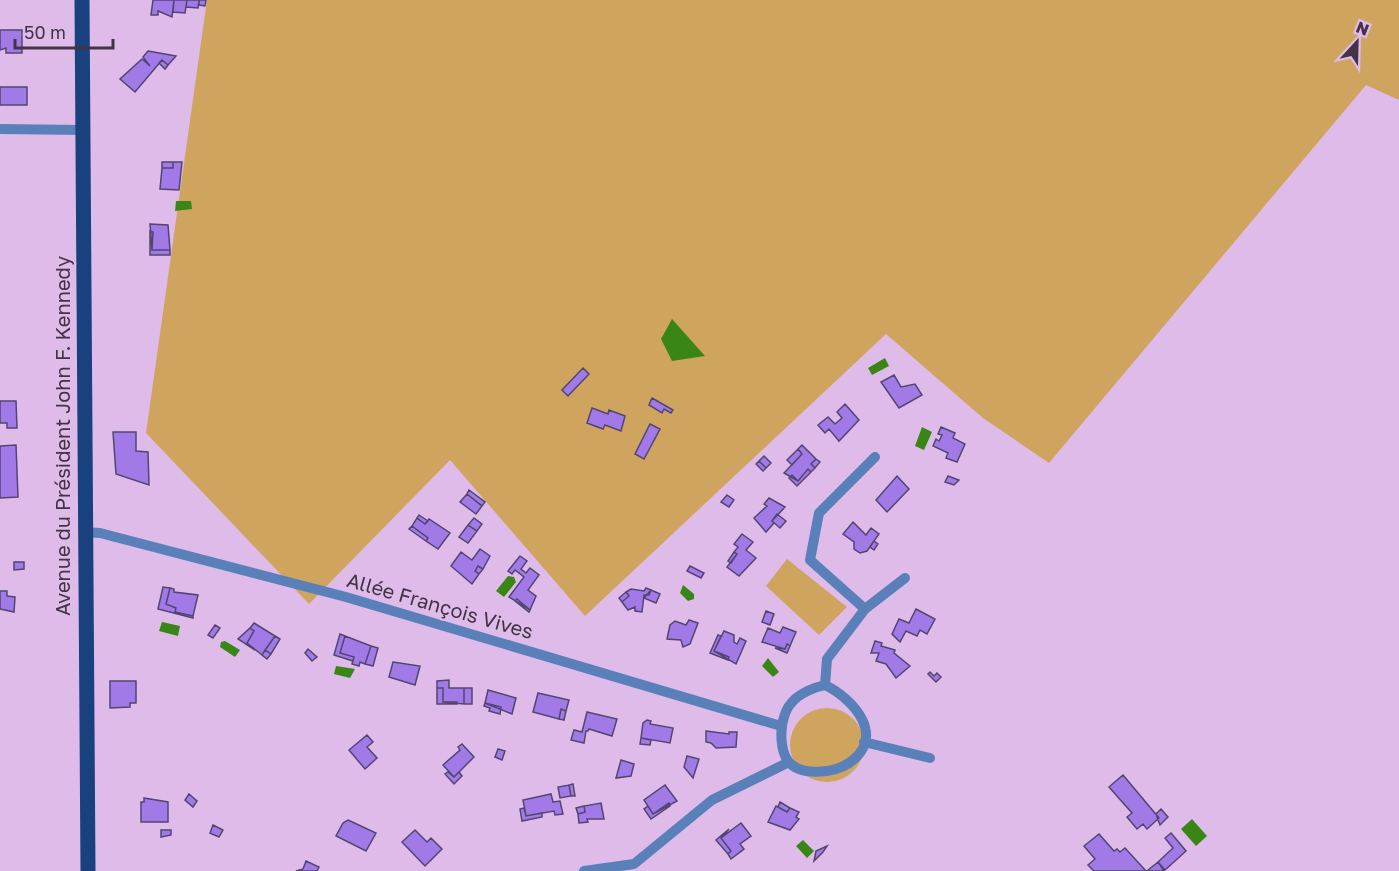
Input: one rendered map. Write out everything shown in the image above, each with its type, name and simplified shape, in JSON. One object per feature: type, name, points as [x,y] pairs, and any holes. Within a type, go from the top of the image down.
[{"type":"main road","name":"Avenue du Président John F. Kennedy","points":[[82,0],[88,871]]},
{"type":"street","points":[[0,129],[83,130]]},
{"type":"street","points":[[865,609],[810,560],[819,513],[875,457]]},
{"type":"street","name":"Allée François Vives","points":[[85,532],[100,533],[346,597],[781,726]]},
{"type":"street","points":[[825,685],[827,659],[865,609],[905,578]]},
{"type":"street","points":[[825,685],[842,693],[853,704],[864,725],[864,742],[858,754],[849,763],[838,768],[813,771],[800,769],[789,762],[785,754],[781,726],[786,710],[795,699],[811,688],[825,685]]},
{"type":"street","points":[[864,742],[930,758]]},
{"type":"street","points":[[584,871],[634,864],[712,800],[789,762]]},
{"type":"shaded area","points":[[207,0],[1399,0],[1399,100],[1366,85],[1049,463],[983,418],[886,334],[585,616],[450,460],[309,604],[146,433]]},
{"type":"shaded area","points":[[176,201],[191,201],[192,209],[175,211]]},
{"type":"shaded area","points":[[672,319],[705,356],[672,361],[661,339]]},
{"type":"shaded area","points":[[885,358],[889,366],[872,375],[868,368]]},
{"type":"shaded area","points":[[922,427],[932,432],[924,450],[915,446]]},
{"type":"shaded area","points":[[787,559],[847,607],[819,635],[766,586]]},
{"type":"shaded area","points":[[508,576],[514,577],[516,582],[504,597],[496,591]]},
{"type":"shaded area","points":[[683,585],[694,594],[694,599],[688,601],[680,593]]},
{"type":"shaded area","points":[[162,622],[180,626],[178,636],[159,631]]},
{"type":"shaded area","points":[[225,641],[240,650],[235,657],[220,647],[221,642]]},
{"type":"shaded area","points":[[768,658],[779,672],[773,677],[762,666]]},
{"type":"shaded area","points":[[336,666],[355,669],[350,678],[334,674]]},
{"type":"shaded area","points":[[834,708],[854,718],[862,731],[864,745],[862,759],[854,772],[841,780],[820,782],[800,772],[792,759],[790,738],[800,718],[813,710]]},
{"type":"shaded area","points":[[1192,819],[1207,836],[1196,846],[1181,829]]},
{"type":"shaded area","points":[[803,840],[814,851],[807,858],[796,846]]},
{"type":"building","points":[[153,0],[174,0],[172,17],[158,11],[158,15],[151,15]]},
{"type":"building","points":[[174,0],[187,0],[185,13],[173,12]]},
{"type":"building","points":[[187,0],[199,0],[198,8],[186,7]]},
{"type":"building","points":[[199,0],[206,0],[205,6],[199,5]]},
{"type":"building","points":[[0,30],[22,30],[22,53],[6,53],[6,48],[0,50]]},
{"type":"building","points":[[148,51],[176,56],[168,65],[162,60],[135,92],[120,79],[142,59],[150,66],[143,57]]},
{"type":"building","points":[[162,60],[168,65],[165,69],[159,63]]},
{"type":"building","points":[[0,87],[27,87],[27,105],[0,105]]},
{"type":"building","points":[[162,162],[173,162],[173,168],[162,168]]},
{"type":"building","points":[[173,162],[182,162],[179,190],[160,189],[162,168],[173,168]]},
{"type":"building","points":[[150,224],[168,225],[170,250],[152,250]]},
{"type":"building","points":[[150,231],[153,232],[152,250],[170,250],[170,255],[150,255]]},
{"type":"building","points":[[583,368],[589,374],[568,396],[562,390]]},
{"type":"building","points":[[894,375],[901,387],[915,384],[922,395],[899,408],[881,382]]},
{"type":"building","points":[[652,398],[673,410],[671,413],[664,409],[662,413],[649,405]]},
{"type":"building","points":[[0,401],[16,401],[17,428],[7,428],[7,423],[0,423]]},
{"type":"building","points":[[845,404],[859,420],[839,441],[829,429],[825,433],[818,425],[828,417],[835,424],[842,418],[837,412]]},
{"type":"building","points":[[592,408],[608,414],[609,410],[625,416],[621,431],[605,425],[603,429],[587,423]]},
{"type":"building","points":[[650,424],[660,429],[644,459],[635,454]]},
{"type":"building","points":[[941,427],[955,433],[953,438],[965,444],[957,462],[946,458],[948,453],[933,446],[936,439],[939,441],[942,435],[938,434]]},
{"type":"building","points":[[113,432],[136,432],[136,451],[148,452],[149,485],[116,474]]},
{"type":"building","points":[[16,445],[18,497],[0,498],[0,446]]},
{"type":"building","points":[[802,445],[816,459],[811,464],[815,468],[811,472],[808,469],[798,481],[784,473],[802,454],[798,449]]},
{"type":"building","points":[[798,449],[802,454],[792,465],[787,460]]},
{"type":"building","points":[[764,456],[771,463],[766,468],[759,461]]},
{"type":"building","points":[[816,459],[820,462],[815,468],[811,464]]},
{"type":"building","points":[[759,461],[766,468],[763,471],[756,464]]},
{"type":"building","points":[[808,469],[811,472],[797,486],[789,478],[792,475],[798,481]]},
{"type":"building","points":[[897,476],[909,489],[887,512],[876,500]]},
{"type":"building","points":[[948,476],[959,480],[954,485],[945,482]]},
{"type":"building","points":[[469,490],[485,502],[482,506],[467,494]]},
{"type":"building","points":[[467,494],[482,506],[476,514],[460,502]]},
{"type":"building","points":[[727,495],[734,500],[729,507],[721,502]]},
{"type":"building","points":[[769,498],[785,507],[772,521],[774,523],[766,532],[754,518],[767,506],[764,504]]},
{"type":"building","points":[[777,514],[786,521],[780,528],[772,521]]},
{"type":"building","points":[[419,515],[428,521],[425,524],[417,518]]},
{"type":"building","points":[[417,518],[425,524],[429,519],[450,533],[438,549],[426,541],[428,538],[412,526]]},
{"type":"building","points":[[474,518],[482,524],[477,531],[468,525]]},
{"type":"building","points":[[853,522],[866,535],[871,528],[879,534],[867,551],[860,553],[854,549],[854,542],[843,534]]},
{"type":"building","points":[[468,525],[477,531],[468,543],[459,537]]},
{"type":"building","points":[[412,526],[428,538],[426,541],[409,529]]},
{"type":"building","points":[[742,534],[753,542],[746,550],[756,558],[739,576],[727,567],[737,554],[734,552],[738,547],[734,544]]},
{"type":"building","points":[[874,541],[878,544],[874,550],[870,547]]},
{"type":"building","points":[[480,549],[490,556],[483,569],[478,566],[475,571],[479,574],[472,584],[451,566],[461,552],[472,560]]},
{"type":"building","points":[[734,552],[737,554],[731,563],[728,561]]},
{"type":"building","points":[[520,556],[527,561],[521,569],[526,573],[530,568],[539,575],[528,590],[536,596],[530,610],[509,597],[524,577],[515,570],[512,574],[508,571]]},
{"type":"building","points":[[14,562],[24,562],[24,569],[14,570]]},
{"type":"building","points":[[478,566],[483,569],[479,574],[475,571]]},
{"type":"building","points":[[690,566],[704,573],[701,578],[687,571]]},
{"type":"building","points":[[163,587],[170,588],[166,604],[176,608],[175,612],[193,616],[193,618],[158,609]]},
{"type":"building","points":[[170,588],[174,589],[174,592],[198,595],[193,616],[175,612],[176,608],[166,604]]},
{"type":"building","points":[[646,588],[651,590],[649,595],[644,595],[642,612],[635,611],[635,607],[628,610],[622,602],[629,596],[626,592],[631,589],[644,591]]},
{"type":"building","points":[[651,590],[660,594],[656,603],[644,598]]},
{"type":"building","points":[[0,591],[7,591],[7,596],[15,597],[14,612],[0,609]]},
{"type":"building","points":[[626,592],[629,596],[622,602],[619,598]]},
{"type":"building","points":[[517,599],[530,610],[529,612],[515,601]]},
{"type":"building","points":[[916,609],[935,619],[927,634],[920,630],[917,636],[906,631],[900,642],[892,634],[899,619],[909,623]]},
{"type":"building","points":[[766,611],[774,614],[770,625],[762,622]]},
{"type":"building","points":[[689,620],[698,623],[690,644],[683,647],[681,640],[667,639],[670,625],[675,621],[686,625]]},
{"type":"building","points":[[254,623],[275,636],[262,655],[247,643],[254,631],[250,628]]},
{"type":"building","points":[[215,625],[220,628],[213,638],[208,635]]},
{"type":"building","points":[[783,627],[796,632],[790,646],[787,644],[785,649],[762,642],[768,628],[780,633]]},
{"type":"building","points":[[250,628],[254,631],[247,643],[255,650],[238,639]]},
{"type":"building","points":[[724,631],[734,635],[734,642],[737,644],[740,638],[746,641],[736,664],[714,651]]},
{"type":"building","points":[[340,634],[345,636],[340,653],[354,657],[353,661],[334,655]]},
{"type":"building","points":[[718,635],[721,636],[714,651],[729,657],[728,660],[710,653]]},
{"type":"building","points":[[275,636],[280,639],[271,654],[265,650]]},
{"type":"building","points":[[345,636],[371,646],[365,664],[360,662],[359,666],[352,664],[354,657],[340,653]]},
{"type":"building","points":[[875,641],[882,643],[881,646],[895,650],[894,653],[910,666],[896,678],[886,664],[876,661],[879,653],[871,653]]},
{"type":"building","points":[[787,644],[790,646],[787,653],[775,648],[785,649]]},
{"type":"building","points":[[371,646],[378,648],[373,666],[365,664]]},
{"type":"building","points":[[308,649],[317,657],[312,661],[305,653]]},
{"type":"building","points":[[265,650],[271,654],[267,659],[262,655]]},
{"type":"building","points":[[393,662],[420,666],[415,685],[389,677]]},
{"type":"building","points":[[930,672],[934,676],[937,673],[941,677],[936,682],[928,674]]},
{"type":"building","points":[[449,680],[449,688],[464,688],[464,704],[443,702],[443,688],[437,688],[437,681]]},
{"type":"building","points":[[110,681],[136,681],[136,703],[130,703],[130,707],[110,708]]},
{"type":"building","points":[[437,688],[443,688],[443,702],[457,702],[457,704],[437,704]]},
{"type":"building","points":[[464,688],[472,688],[472,704],[464,704]]},
{"type":"building","points":[[488,690],[516,698],[512,714],[485,703]]},
{"type":"building","points":[[538,693],[569,700],[566,711],[561,709],[559,719],[533,712]]},
{"type":"building","points":[[485,703],[501,707],[500,714],[489,711],[490,708],[484,706]]},
{"type":"building","points":[[561,709],[566,711],[564,720],[559,719]]},
{"type":"building","points":[[587,712],[617,719],[612,736],[589,729],[586,731],[584,743],[571,740],[574,730],[582,732]]},
{"type":"building","points":[[647,720],[651,721],[650,724],[673,728],[670,743],[641,738],[643,723]]},
{"type":"building","points":[[706,731],[729,734],[729,732],[737,732],[736,747],[716,748],[706,742]]},
{"type":"building","points":[[367,735],[373,742],[367,747],[377,758],[365,769],[349,750]]},
{"type":"building","points":[[641,738],[651,740],[650,745],[640,744]]},
{"type":"building","points":[[462,744],[474,757],[454,777],[443,765],[460,750],[458,747]]},
{"type":"building","points":[[498,749],[505,751],[502,760],[495,757]]},
{"type":"building","points":[[687,756],[699,759],[693,778],[684,767]]},
{"type":"building","points":[[621,760],[634,764],[631,776],[616,778]]},
{"type":"building","points":[[448,772],[454,777],[459,772],[462,776],[454,784],[445,774]]},
{"type":"building","points":[[1123,775],[1159,818],[1147,829],[1143,824],[1137,829],[1127,817],[1132,813],[1109,787]]},
{"type":"building","points":[[573,784],[575,796],[571,796],[569,785]]},
{"type":"building","points":[[569,785],[571,796],[560,798],[558,787]]},
{"type":"building","points":[[665,785],[677,801],[653,814],[644,800]]},
{"type":"building","points":[[189,794],[197,801],[193,807],[185,800]]},
{"type":"building","points":[[551,794],[553,802],[560,801],[563,814],[555,815],[554,811],[526,816],[523,800]]},
{"type":"building","points":[[144,798],[168,802],[168,822],[141,822],[141,802],[144,802]]},
{"type":"building","points":[[780,802],[790,808],[787,812],[778,807]]},
{"type":"building","points":[[601,803],[604,819],[587,819],[588,822],[579,823],[578,814],[585,812],[584,806]]},
{"type":"building","points":[[669,803],[670,806],[651,819],[644,809],[648,806],[653,814]]},
{"type":"building","points":[[584,806],[585,812],[578,814],[576,808]]},
{"type":"building","points":[[776,806],[787,812],[790,808],[799,812],[796,817],[799,819],[790,830],[768,822]]},
{"type":"building","points":[[524,808],[526,816],[542,813],[542,817],[522,821],[520,809]]},
{"type":"building","points":[[1161,809],[1168,817],[1160,825],[1156,814]]},
{"type":"building","points":[[348,820],[376,833],[366,851],[336,836],[343,823]]},
{"type":"building","points":[[741,823],[751,836],[740,844],[744,849],[731,859],[728,854],[731,851],[721,838]]},
{"type":"building","points":[[213,825],[223,830],[219,837],[210,833]]},
{"type":"building","points":[[729,829],[721,838],[731,851],[728,854],[716,840]]},
{"type":"building","points":[[161,830],[171,830],[171,835],[161,837]]},
{"type":"building","points":[[415,830],[427,842],[431,838],[442,849],[425,866],[402,842]]},
{"type":"building","points":[[1171,833],[1186,851],[1165,870],[1158,862],[1173,848],[1165,838]]},
{"type":"building","points":[[1099,834],[1114,851],[1117,849],[1120,852],[1125,848],[1146,871],[1094,871],[1088,865],[1095,859],[1084,846]]},
{"type":"building","points":[[827,846],[823,852],[814,861],[816,851]]},
{"type":"building","points":[[306,861],[319,867],[317,871],[296,871],[303,869]]},
{"type":"building","points":[[1158,862],[1164,871],[1147,871]]}]
